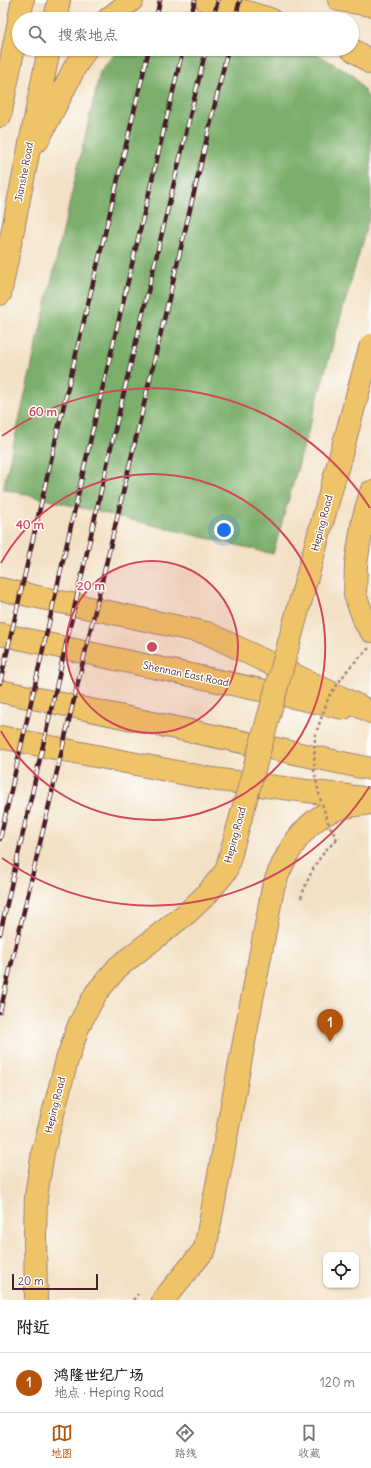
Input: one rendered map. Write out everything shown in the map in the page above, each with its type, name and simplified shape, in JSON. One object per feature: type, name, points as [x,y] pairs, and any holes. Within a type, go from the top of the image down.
[{"type":"main road","points":[[21,12],[23,0]]},
{"type":"main road","points":[[56,12],[59,0]]},
{"type":"main road","points":[[117,12],[132,0]]},
{"type":"main road","points":[[206,0],[246,12]]},
{"type":"main road","points":[[339,0],[371,5]]},
{"type":"main road","points":[[359,54],[371,64]]},
{"type":"main road","points":[[0,116],[12,55]]},
{"type":"main road","name":"Jianshe Road","points":[[0,294],[48,56]]},
{"type":"main road","points":[[26,162],[82,56]]},
{"type":"main road","name":"Heping Road","points":[[36,1300],[36,1196],[43,1152],[67,1060],[79,1025],[96,993],[118,967],[187,913],[207,894],[226,871],[371,345]]},
{"type":"main road","points":[[371,492],[363,520],[356,564],[355,595],[365,622],[371,631]]},
{"type":"main road","points":[[0,589],[206,634],[371,713]]},
{"type":"main road","name":"Shennan East Road","points":[[0,634],[371,713]]},
{"type":"main road","points":[[0,691],[371,769]]},
{"type":"main road","points":[[0,737],[212,779],[371,799]]},
{"type":"main road","points":[[163,1300],[205,1249],[273,888],[277,876],[294,842],[308,826],[317,819],[338,808],[371,802]]},
{"type":"path","points":[[302,898],[309,876],[321,856],[338,840],[328,822],[320,798],[314,770],[315,736],[328,696],[349,668],[371,646]]},
{"type":"green space","points":[[113,56],[321,56],[353,75],[371,101],[371,211],[273,554],[3,489],[100,72]]},
{"type":"railway","points":[[157,12],[160,0]]},
{"type":"railway","points":[[192,12],[195,0]]},
{"type":"railway","points":[[215,12],[218,0]]},
{"type":"railway","points":[[237,12],[240,0]]},
{"type":"railway","points":[[0,683],[59,425],[147,56]]},
{"type":"railway","points":[[0,839],[92,433],[181,56]]},
{"type":"railway","points":[[0,934],[113,438],[204,56]]},
{"type":"railway","points":[[0,1012],[226,56]]},
{"type":"place","name":"鸿隆世纪广场","points":[[330,1042]]}]
